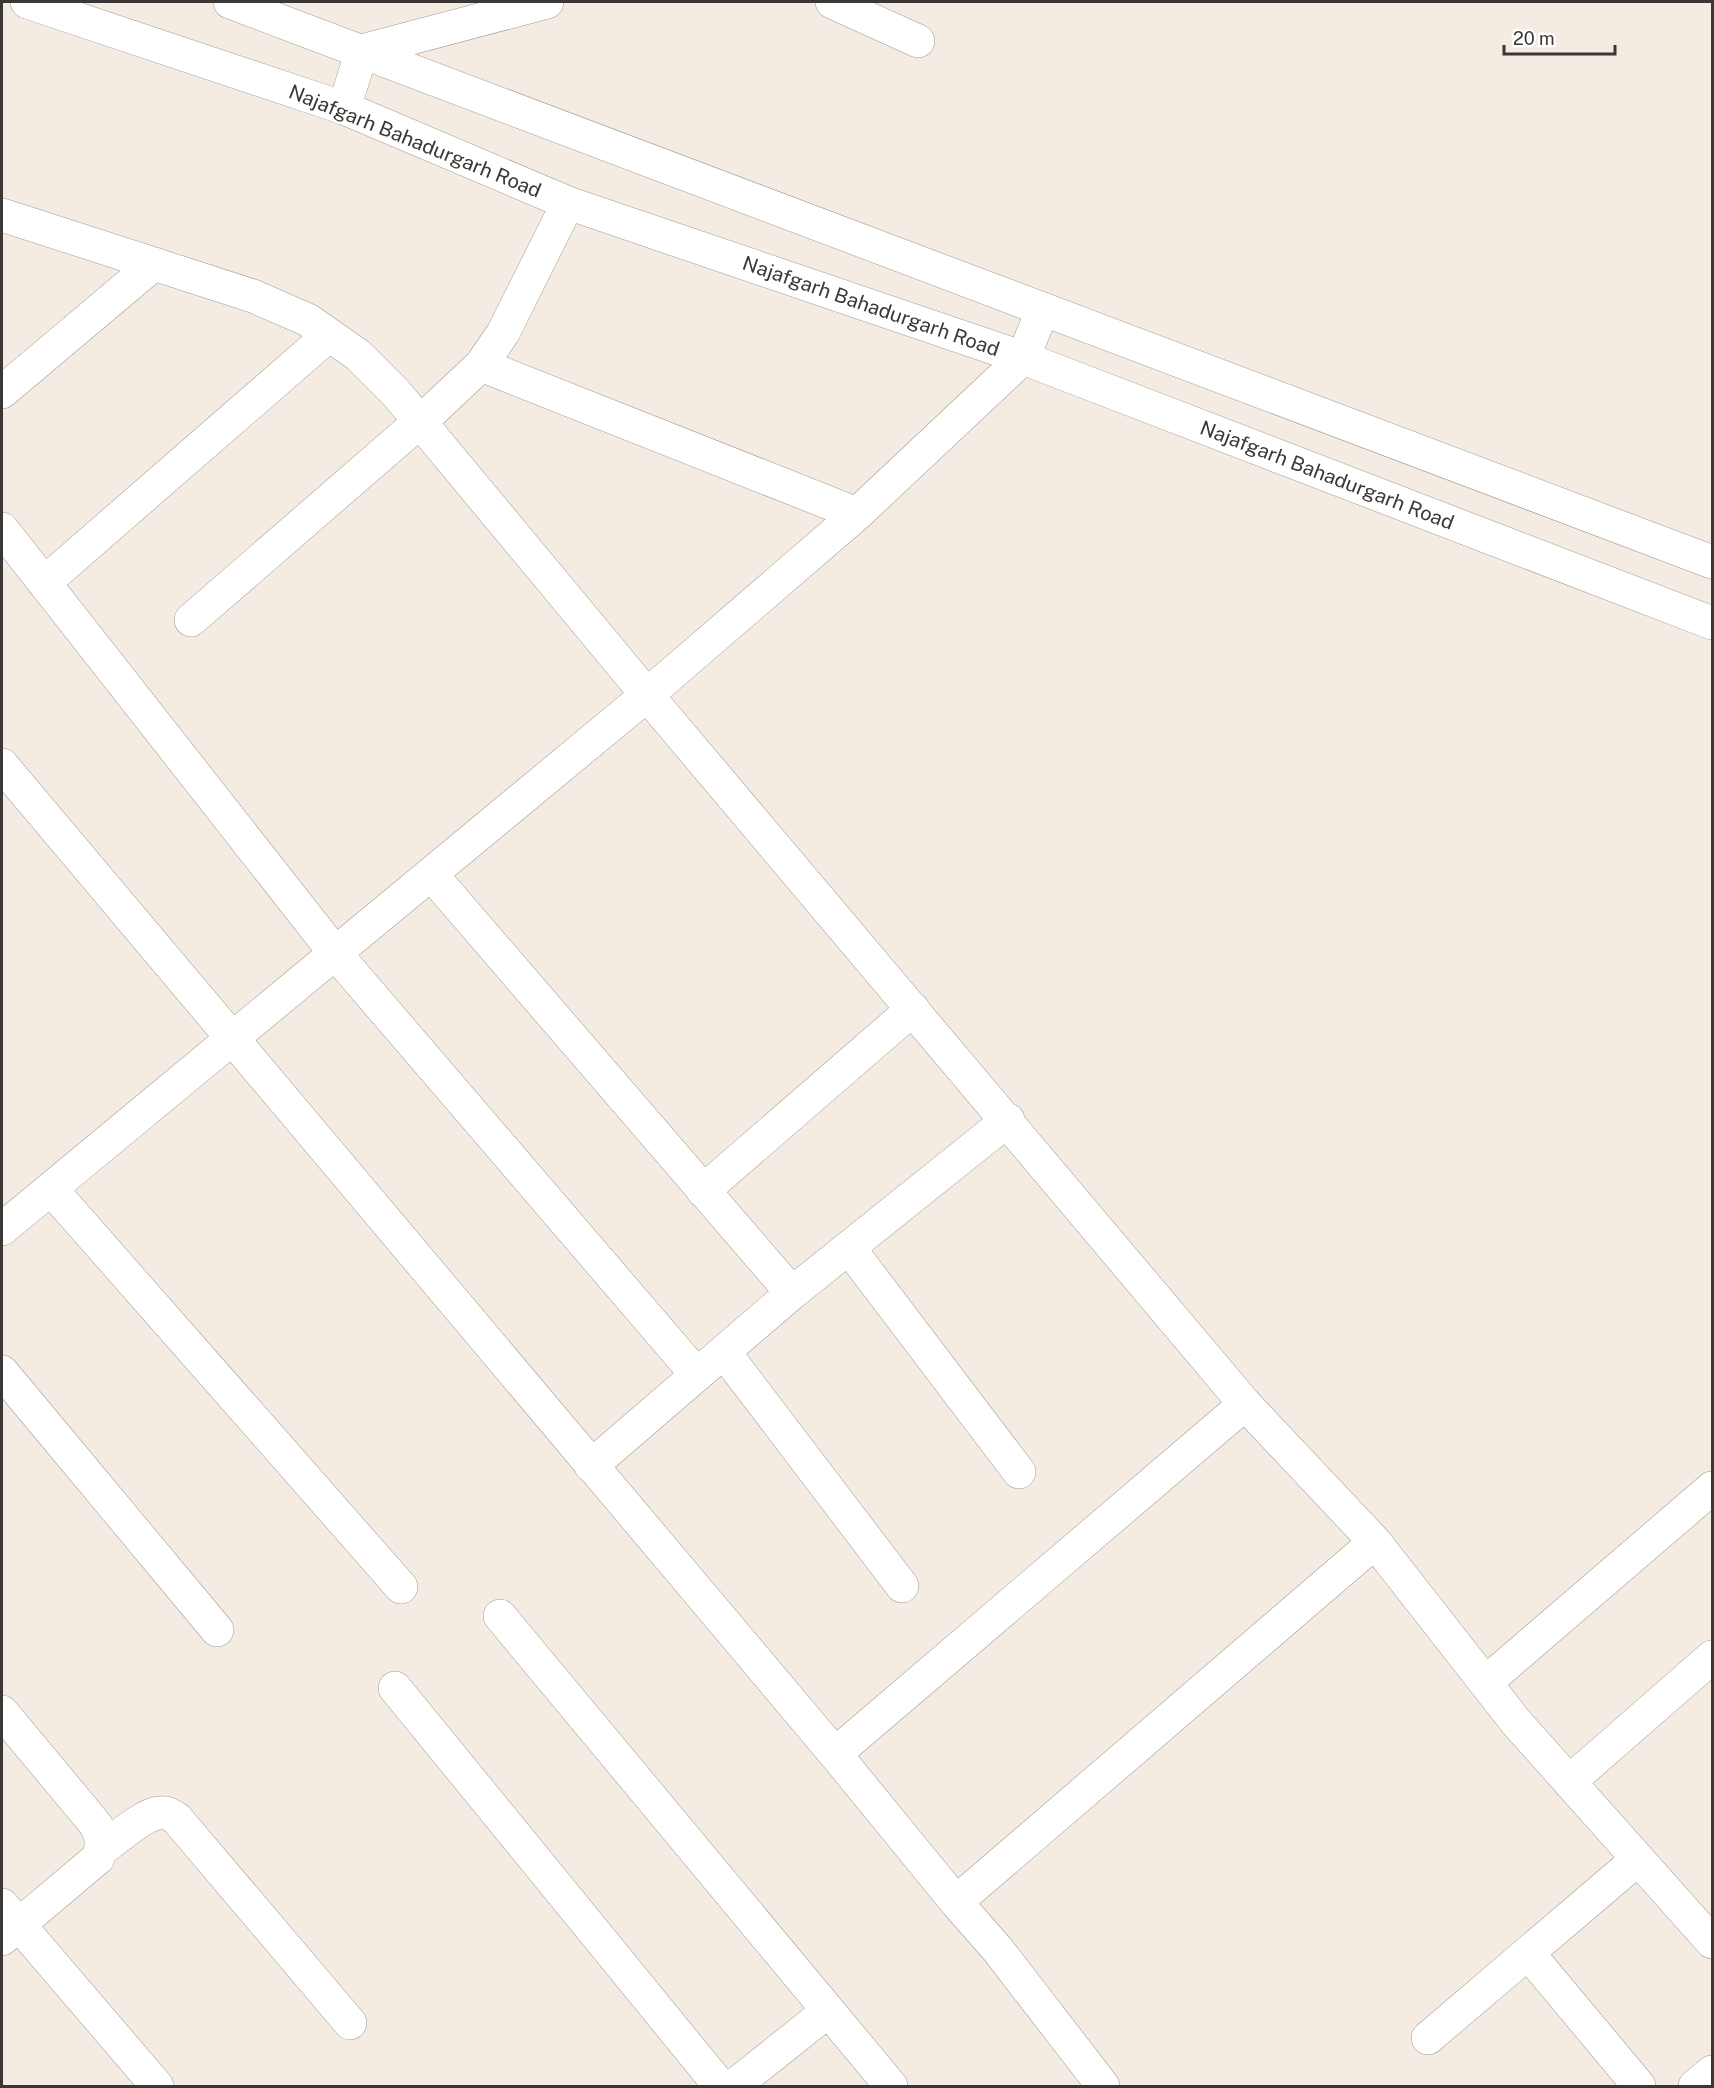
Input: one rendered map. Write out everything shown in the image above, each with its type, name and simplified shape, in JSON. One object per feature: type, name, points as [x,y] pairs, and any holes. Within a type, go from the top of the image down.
[{"type":"street","name":"Najafgarh Bahadurgarh Road","points":[[27,2],[344,108],[568,203],[1023,358],[1713,622]]},
{"type":"street","points":[[230,2],[1713,562]]},
{"type":"street","points":[[362,51],[547,2]]},
{"type":"street","points":[[832,2],[918,41]]},
{"type":"street","points":[[344,108],[362,51]]},
{"type":"street","points":[[190,620],[419,422],[481,365],[503,333],[568,203]]},
{"type":"street","points":[[2,215],[253,296],[308,320],[358,355],[396,393],[1245,1404],[1375,1542],[1516,1722],[1713,1942]]},
{"type":"street","points":[[2,392],[154,264]]},
{"type":"street","points":[[2,1229],[647,694],[857,514],[1023,358],[1043,309]]},
{"type":"street","points":[[44,583],[329,334]]},
{"type":"street","points":[[481,365],[857,514]]},
{"type":"street","points":[[2,529],[335,953],[697,1375]]},
{"type":"street","points":[[2,765],[835,1754],[998,1950],[1103,2086]]},
{"type":"street","points":[[431,874],[792,1293]]},
{"type":"street","points":[[703,1191],[913,1009]]},
{"type":"street","points":[[591,1466],[792,1293],[1008,1120]]},
{"type":"street","points":[[51,1189],[401,1587]]},
{"type":"street","points":[[849,1248],[1020,1472]]},
{"type":"street","points":[[724,1352],[902,1586]]},
{"type":"street","points":[[2,1372],[217,1630]]},
{"type":"street","points":[[835,1754],[1245,1404]]},
{"type":"street","points":[[1485,1683],[1713,1488]]},
{"type":"street","points":[[956,1902],[1375,1542]]},
{"type":"street","points":[[500,1616],[891,2086]]},
{"type":"street","points":[[1569,1782],[1713,1657]]},
{"type":"street","points":[[394,1688],[720,2086]]},
{"type":"street","points":[[2,1713],[96,1825],[102,1837],[102,1850],[98,1858],[7,1923],[157,2086]]},
{"type":"street","points":[[102,1850],[145,1818],[158,1812],[170,1814],[177,1819],[350,2023]]},
{"type":"street","points":[[1428,2038],[1638,1859]]},
{"type":"street","points":[[1528,1953],[1638,2086]]},
{"type":"street","points":[[734,2086],[828,2011]]},
{"type":"street","points":[[1695,2086],[1713,2072]]}]
